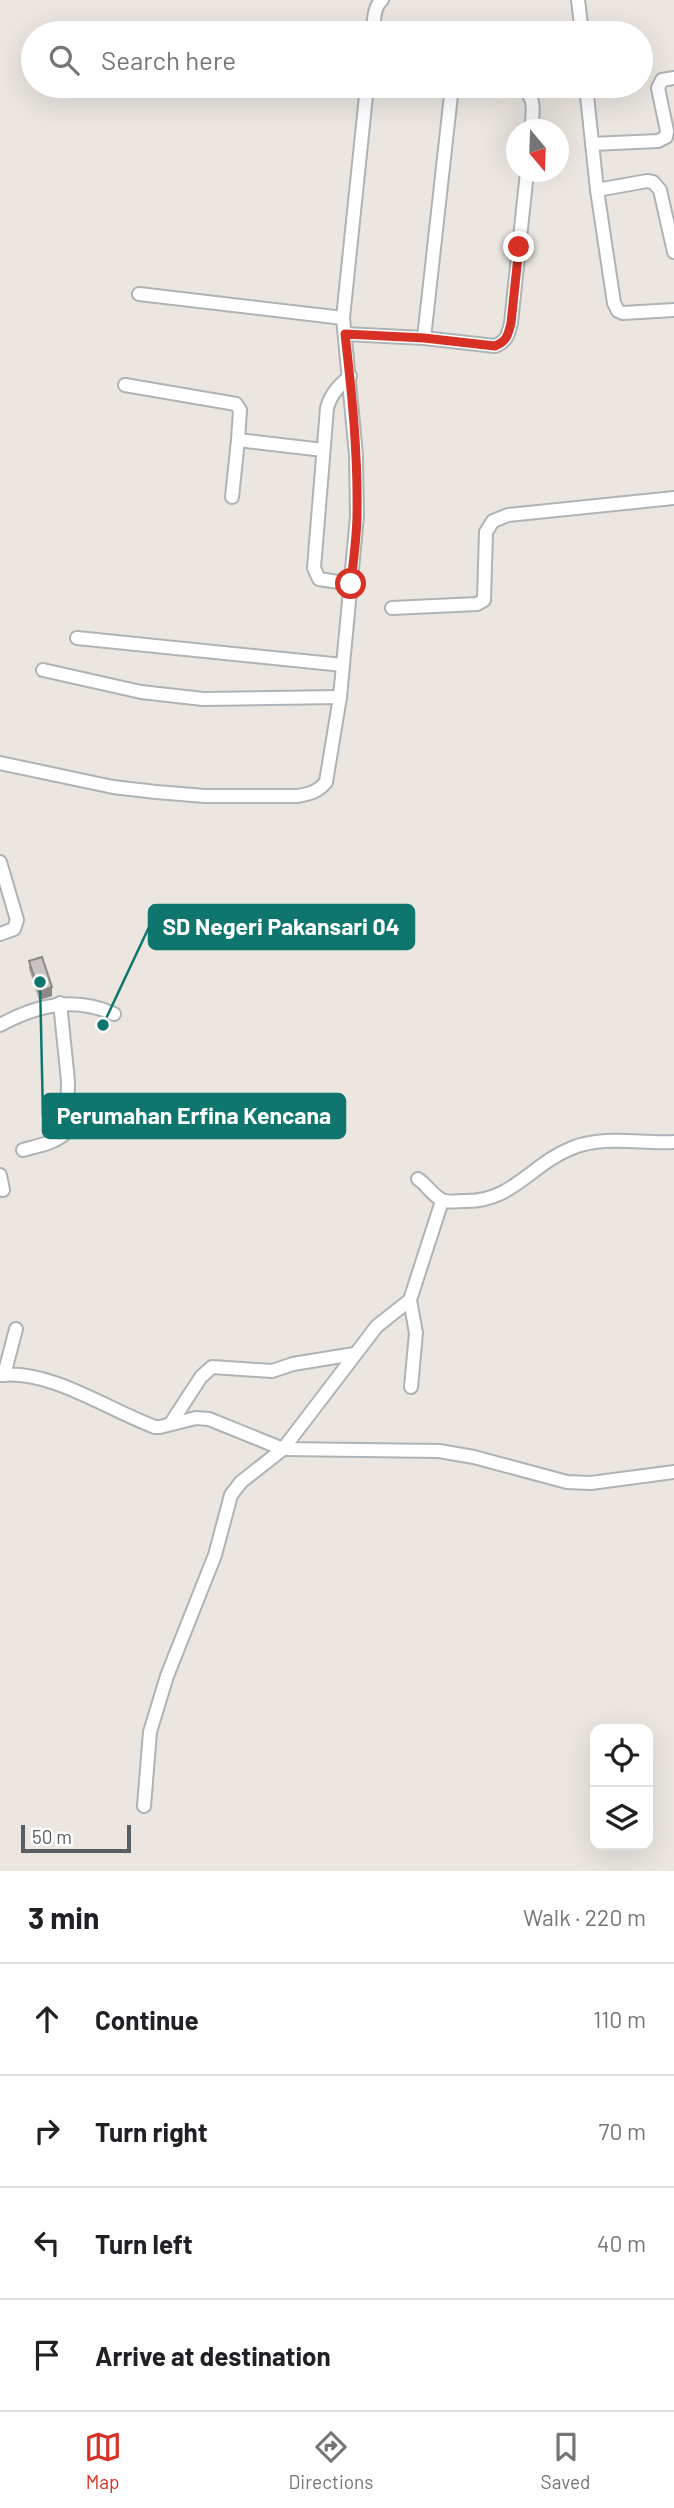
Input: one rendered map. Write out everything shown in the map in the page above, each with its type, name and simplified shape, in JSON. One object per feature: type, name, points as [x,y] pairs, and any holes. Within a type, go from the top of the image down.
[{"type":"street","points":[[375,21],[378,3],[382,0]]},
{"type":"street","points":[[578,0],[581,21]]},
{"type":"street","points":[[592,144],[658,141],[666,137],[658,88],[662,80],[674,78]]},
{"type":"street","points":[[0,763],[113,787],[205,796],[310,794],[326,782],[340,697],[357,516],[350,376],[343,318],[366,98]]},
{"type":"street","points":[[424,338],[451,98]]},
{"type":"street","points":[[532,98],[532,119]]},
{"type":"street","points":[[587,98],[597,190],[616,308],[623,313],[674,310]]},
{"type":"street","points":[[345,334],[424,338],[495,346],[503,343],[508,336],[526,182]]},
{"type":"street","points":[[597,190],[653,182],[660,190],[674,252]]},
{"type":"street","points":[[139,294],[343,318]]},
{"type":"street","points":[[350,376],[330,397],[327,408],[314,568],[319,579],[351,584]]},
{"type":"street","points":[[125,385],[236,404],[240,410],[232,497]]},
{"type":"street","points":[[238,440],[323,450]]},
{"type":"street","points":[[392,608],[477,604],[484,600],[486,531],[493,521],[508,515],[674,498]]},
{"type":"street","points":[[77,638],[343,665]]},
{"type":"street","points":[[43,670],[141,692],[203,699],[340,697]]},
{"type":"street","points":[[0,862],[17,920],[14,929],[0,934]]},
{"type":"street","points":[[0,1025],[59,1000]]},
{"type":"street","points":[[23,1150],[57,1139],[67,1131],[68,1081],[59,1000]]},
{"type":"street","points":[[0,1017],[59,1000],[97,1006],[114,1014]]},
{"type":"street","points":[[418,1179],[442,1201],[476,1202],[499,1195],[551,1159],[573,1148],[599,1142],[674,1142]]},
{"type":"street","points":[[0,1175],[3,1190]]},
{"type":"street","points":[[411,1387],[416,1333],[410,1300],[442,1201]]},
{"type":"street","points":[[144,1806],[150,1732],[167,1676],[215,1555],[231,1495],[241,1482],[283,1449],[377,1326],[410,1300]]},
{"type":"street","points":[[16,1329],[2,1375],[36,1377],[54,1383],[155,1427],[196,1418],[208,1419],[220,1421],[283,1449],[439,1451],[474,1457],[568,1482],[591,1483],[674,1472]]},
{"type":"street","points":[[171,1423],[201,1377],[212,1367],[272,1371],[300,1362],[354,1354]]},
{"type":"building","points":[[42,957],[52,987],[39,992],[29,961]]},
{"type":"place","name":"Perumahan Erfina Kencana","points":[[40,982]]},
{"type":"place","name":"SD Negeri Pakansari 04","points":[[103,1025]]},
{"type":"route","points":[[351,584],[357,516],[356,455],[345,334],[424,338],[495,346],[503,343],[511,323],[519,247]]}]
